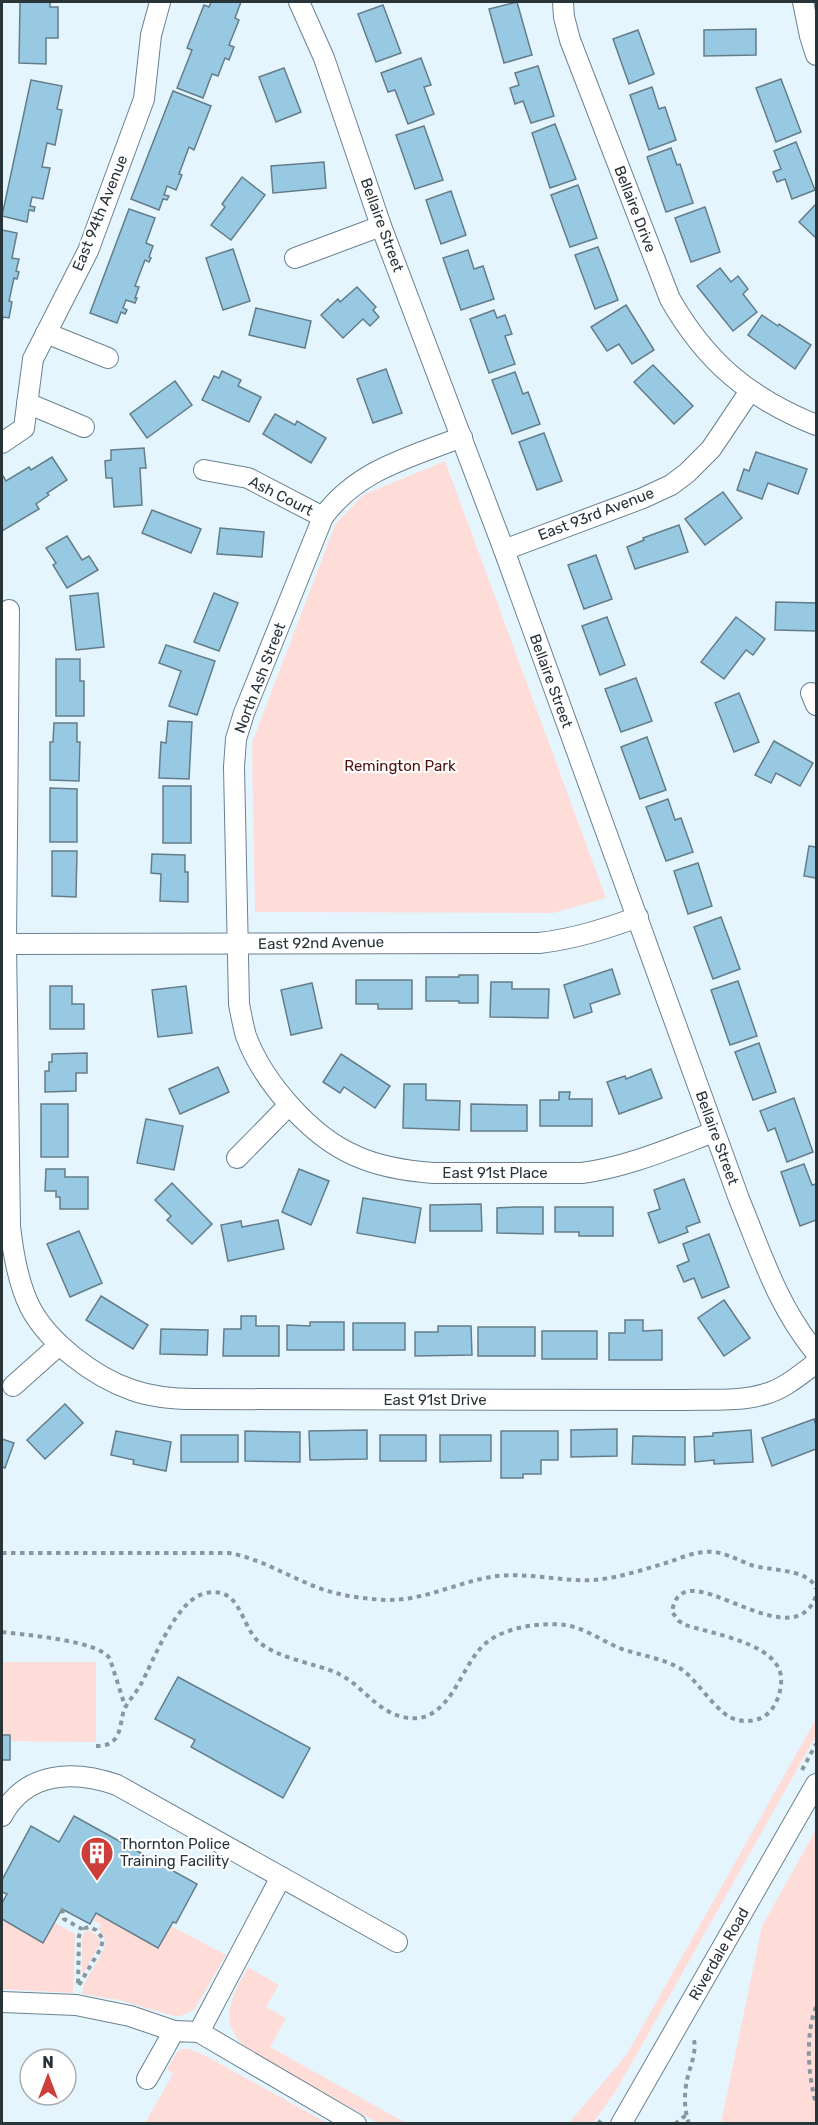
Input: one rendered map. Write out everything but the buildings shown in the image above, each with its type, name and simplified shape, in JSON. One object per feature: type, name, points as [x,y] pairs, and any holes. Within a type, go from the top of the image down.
[{"type":"street","name":"East 94th Avenue","points":[[2,443],[24,428],[33,359],[88,251],[144,99],[151,35],[160,2]]},
{"type":"street","name":"Bellaire Street","points":[[299,2],[324,58],[381,226],[504,550],[714,1132],[776,1290],[787,1313],[816,1353]]},
{"type":"street","name":"Bellaire Drive","points":[[563,2],[570,40],[670,299],[699,343],[721,367],[750,391]]},
{"type":"street","points":[[803,2],[816,55]]},
{"type":"street","points":[[295,258],[381,226]]},
{"type":"street","points":[[46,333],[108,358]]},
{"type":"street","points":[[750,391],[786,413],[816,425]]},
{"type":"street","name":"East 93rd Avenue","points":[[504,550],[643,498],[671,485],[711,449],[750,391]]},
{"type":"street","points":[[27,403],[84,428]]},
{"type":"street","name":"North Ash Street","points":[[289,1105],[261,1066],[246,1035],[239,1004],[234,767],[236,739],[244,713],[323,517],[340,496],[361,479],[404,459],[462,437]]},
{"type":"street","name":"Ash Court","points":[[204,470],[248,478],[323,517]]},
{"type":"street","name":"East 91st Drive","points":[[9,610],[4,944],[10,1226],[13,1252],[30,1307],[59,1345],[93,1370],[130,1389],[170,1398],[195,1399],[682,1400],[740,1398],[765,1394],[780,1388],[816,1363]]},
{"type":"street","name":"East 92nd Avenue","points":[[4,944],[539,943],[567,940],[638,917]]},
{"type":"street","points":[[237,1158],[289,1105]]},
{"type":"street","name":"East 91st Place","points":[[289,1105],[338,1147],[354,1156],[372,1163],[413,1172],[582,1173],[606,1170],[623,1166],[714,1132]]},
{"type":"street","points":[[13,1386],[59,1345]]},
{"type":"street","points":[[2,1816],[15,1795],[35,1783],[63,1778],[103,1780],[117,1785],[397,1942]]},
{"type":"street","name":"Riverdale Road","points":[[621,2124],[816,1784]]},
{"type":"street","points":[[199,2032],[281,1877]]},
{"type":"street","points":[[2,2002],[76,2005],[130,2016],[174,2031],[199,2032],[356,2124]]},
{"type":"street","points":[[147,2079],[174,2031]]},
{"type":"path","points":[[2,1553],[229,1552],[266,1564],[324,1590],[364,1599],[406,1600],[484,1578],[506,1575],[596,1580],[643,1570],[702,1552],[717,1551],[753,1566],[806,1577],[815,1584],[816,1589]]},
{"type":"path","points":[[96,1746],[112,1742],[117,1737],[125,1707],[140,1685],[169,1630],[194,1599],[206,1593],[221,1594],[233,1599],[258,1641],[270,1649],[339,1674],[378,1706],[404,1718],[418,1718],[430,1714],[449,1698],[486,1642],[517,1629],[551,1624],[568,1625],[619,1648],[671,1664],[691,1677],[729,1718],[738,1721],[752,1721],[765,1716],[776,1701],[782,1675],[776,1663],[763,1652],[743,1642],[685,1625],[672,1612],[674,1603],[682,1593],[696,1590],[743,1607],[791,1618],[800,1616],[808,1610],[816,1596]]},
{"type":"path","points":[[2,1632],[74,1642],[101,1650],[110,1659],[125,1707]]},
{"type":"path","points":[[62,1909],[64,1919],[82,1929],[89,1927],[96,1930],[103,1939],[101,1948],[78,1985]]},
{"type":"path","points":[[77,1993],[79,1936],[82,1929]]},
{"type":"path","points":[[816,2007],[810,2038],[810,2071],[816,2104]]},
{"type":"path","points":[[685,2014],[695,2048],[685,2091],[686,2115],[689,2124]]},
{"type":"path","points":[[675,2124],[686,2115]]},
{"type":"green space","name":"Remington Park","points":[[445,461],[606,898],[553,913],[255,912],[252,743],[335,525],[363,495]]},
{"type":"green space","points":[[2,1662],[96,1662],[96,1742],[2,1741]]},
{"type":"green space","points":[[816,1719],[816,1736],[617,2089],[593,2123],[569,2123],[627,2054]]},
{"type":"green space","points":[[816,1830],[816,2123],[721,2123],[762,1926]]},
{"type":"green space","points":[[96,1913],[158,1948],[171,1926],[226,1955],[194,2010],[181,2016],[174,2016],[119,2000],[82,1994],[83,1986],[105,1946],[104,1936],[98,1929],[101,1925],[93,1920]]},
{"type":"green space","points":[[2,1919],[43,1942],[55,1923],[75,1934],[73,1993],[2,1989]]},
{"type":"green space","points":[[87,1929],[97,1935],[100,1943],[82,1976],[82,1937]]},
{"type":"green space","points":[[248,1967],[279,1985],[266,2007],[286,2018],[270,2047],[406,2123],[378,2123],[248,2050],[232,2030],[230,2010],[236,1990]]},
{"type":"green space","points":[[189,2049],[206,2056],[327,2123],[145,2123],[173,2074],[167,2069],[177,2052]]},
{"type":"place","name":"Thornton Police Training Facility","points":[[97,1882]]}]
